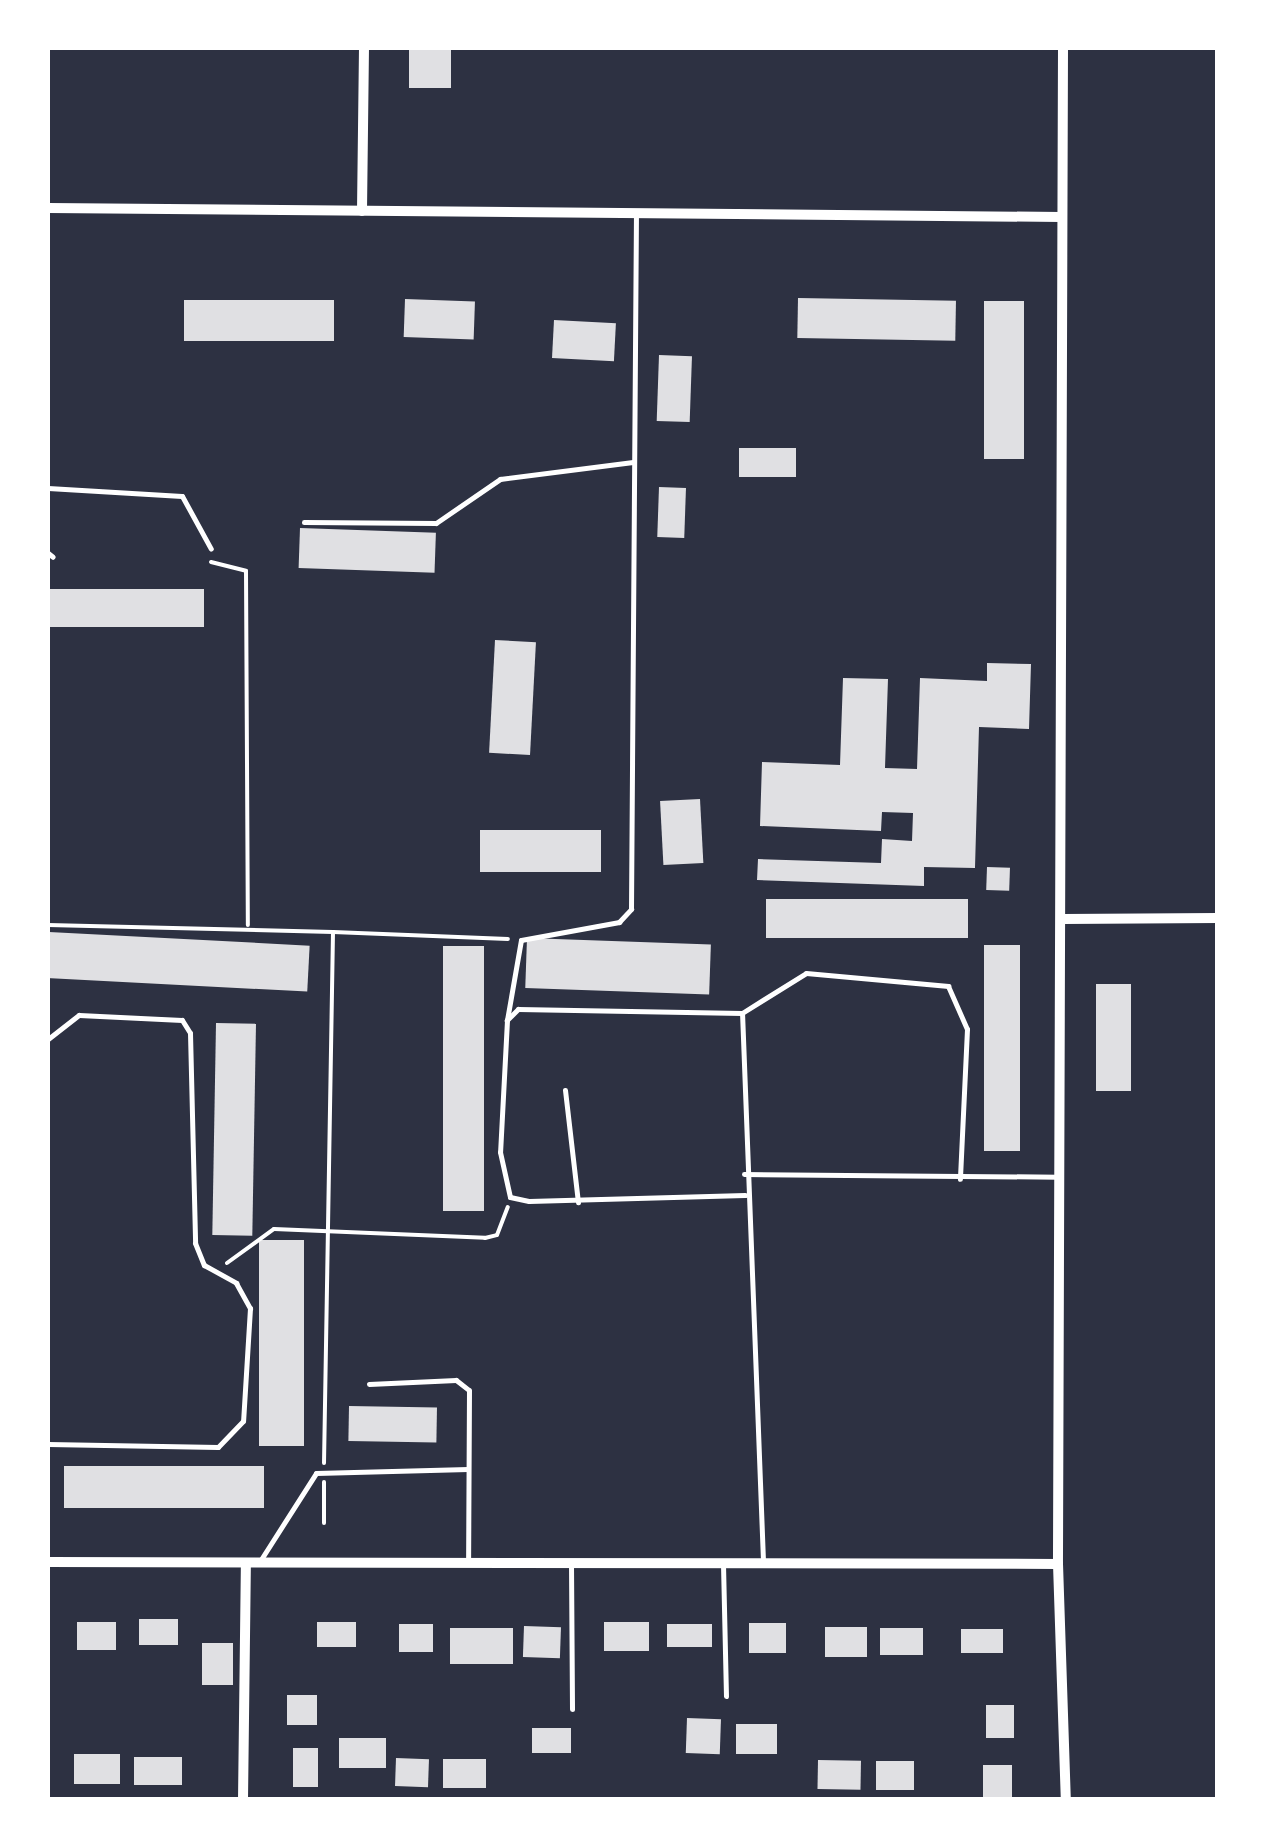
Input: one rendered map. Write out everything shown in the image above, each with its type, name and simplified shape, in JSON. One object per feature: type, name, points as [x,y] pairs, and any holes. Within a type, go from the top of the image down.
[{"type":"street","points":[[362,210],[364,48]]},
{"type":"street","points":[[1063,48],[1058,1564],[1066,1800]]},
{"type":"street","points":[[48,208],[1061,217]]},
{"type":"street","points":[[1063,919],[1218,918]]},
{"type":"street","points":[[48,1562],[1058,1564]]},
{"type":"street","points":[[243,1800],[246,1564]]},
{"type":"lane","points":[[636,213],[631,909],[619,922],[521,940],[506,1020],[500,1152],[510,1197],[578,1202],[746,1195]]},
{"type":"lane","points":[[304,522],[436,522],[500,480],[634,462]]},
{"type":"lane","points":[[48,488],[182,496],[212,549]]},
{"type":"lane","points":[[506,1020],[518,1009],[742,1012],[806,972],[948,986],[968,1030],[960,1179]]},
{"type":"lane","points":[[742,1012],[744,1174],[763,1564]]},
{"type":"lane","points":[[48,1039],[78,1015],[182,1020],[190,1033],[193,1214],[204,1265],[236,1283],[250,1308],[235,1436],[218,1447],[48,1444]]},
{"type":"lane","points":[[565,1090],[578,1202]]},
{"type":"lane","points":[[744,1174],[1061,1177]]},
{"type":"lane","points":[[370,1384],[463,1383],[468,1564]]},
{"type":"lane","points":[[259,1564],[324,1470],[468,1470]]},
{"type":"lane","points":[[570,1564],[572,1710]]},
{"type":"lane","points":[[723,1564],[726,1696]]},
{"type":"path","points":[[212,549],[211,568],[246,571],[248,925]]},
{"type":"path","points":[[48,925],[248,925],[521,940]]},
{"type":"path","points":[[324,1523],[333,932]]},
{"type":"path","points":[[204,1265],[235,1262],[274,1229],[485,1238],[503,1226],[510,1197]]},
{"type":"building","points":[[409,48],[451,48],[451,88],[409,88]]},
{"type":"building","points":[[798,298],[956,301],[955,341],[797,338]]},
{"type":"building","points":[[405,299],[475,301],[474,339],[404,337]]},
{"type":"building","points":[[184,300],[334,300],[334,341],[184,341]]},
{"type":"building","points":[[984,301],[1024,301],[1024,459],[984,459]]},
{"type":"building","points":[[554,320],[616,323],[614,361],[552,358]]},
{"type":"building","points":[[659,355],[692,356],[690,422],[657,421]]},
{"type":"building","points":[[739,448],[796,448],[796,477],[739,477]]},
{"type":"building","points":[[659,487],[686,488],[684,538],[657,537]]},
{"type":"building","points":[[300,528],[436,533],[435,573],[299,568]]},
{"type":"building","points":[[48,589],[204,589],[204,627],[48,627]]},
{"type":"building","points":[[495,640],[536,642],[530,755],[489,753]]},
{"type":"building","points":[[987,663],[1031,664],[1029,729],[979,727],[975,868],[924,867],[924,886],[757,880],[758,859],[881,863],[882,839],[912,841],[913,813],[882,812],[881,831],[760,826],[762,762],[840,765],[843,678],[888,679],[885,768],[917,769],[920,678],[987,681]]},
{"type":"building","points":[[700,799],[703,863],[663,865],[660,801]]},
{"type":"building","points":[[480,830],[601,830],[601,872],[480,872]]},
{"type":"building","points":[[987,867],[1010,868],[1009,891],[986,890]]},
{"type":"building","points":[[766,899],[968,899],[968,938],[766,938]]},
{"type":"building","points":[[49,932],[310,946],[307,992],[48,978]]},
{"type":"building","points":[[527,938],[711,944],[709,994],[525,988]]},
{"type":"building","points":[[984,945],[1020,945],[1020,1151],[984,1151]]},
{"type":"building","points":[[443,946],[484,946],[484,1211],[443,1211]]},
{"type":"building","points":[[1096,984],[1131,984],[1131,1091],[1096,1091]]},
{"type":"building","points":[[216,1023],[256,1024],[252,1236],[212,1235]]},
{"type":"building","points":[[259,1240],[304,1240],[304,1446],[259,1446]]},
{"type":"building","points":[[349,1406],[437,1408],[436,1443],[348,1441]]},
{"type":"building","points":[[64,1466],[264,1466],[264,1508],[64,1508]]},
{"type":"building","points":[[139,1619],[178,1619],[178,1645],[139,1645]]},
{"type":"building","points":[[77,1622],[116,1622],[116,1650],[77,1650]]},
{"type":"building","points":[[317,1622],[356,1622],[356,1647],[317,1647]]},
{"type":"building","points":[[604,1622],[649,1622],[649,1651],[604,1651]]},
{"type":"building","points":[[749,1623],[786,1623],[786,1653],[749,1653]]},
{"type":"building","points":[[399,1624],[433,1624],[433,1652],[399,1652]]},
{"type":"building","points":[[667,1624],[712,1624],[712,1647],[667,1647]]},
{"type":"building","points":[[524,1626],[561,1627],[560,1658],[523,1657]]},
{"type":"building","points":[[825,1627],[867,1627],[867,1657],[825,1657]]},
{"type":"building","points":[[450,1628],[513,1628],[513,1664],[450,1664]]},
{"type":"building","points":[[880,1628],[923,1628],[923,1655],[880,1655]]},
{"type":"building","points":[[961,1629],[1003,1629],[1003,1653],[961,1653]]},
{"type":"building","points":[[202,1643],[233,1643],[233,1685],[202,1685]]},
{"type":"building","points":[[287,1695],[317,1695],[317,1725],[287,1725]]},
{"type":"building","points":[[986,1705],[1014,1705],[1014,1738],[986,1738]]},
{"type":"building","points":[[687,1718],[721,1719],[720,1754],[686,1753]]},
{"type":"building","points":[[736,1724],[777,1724],[777,1754],[736,1754]]},
{"type":"building","points":[[532,1728],[571,1728],[571,1753],[532,1753]]},
{"type":"building","points":[[339,1738],[386,1738],[386,1768],[339,1768]]},
{"type":"building","points":[[293,1748],[318,1748],[318,1787],[293,1787]]},
{"type":"building","points":[[74,1754],[120,1754],[120,1784],[74,1784]]},
{"type":"building","points":[[134,1757],[182,1757],[182,1785],[134,1785]]},
{"type":"building","points":[[396,1758],[429,1759],[428,1787],[395,1786]]},
{"type":"building","points":[[443,1759],[486,1759],[486,1788],[443,1788]]},
{"type":"building","points":[[818,1760],[861,1761],[860,1790],[817,1789]]},
{"type":"building","points":[[876,1761],[914,1761],[914,1790],[876,1790]]},
{"type":"building","points":[[983,1765],[1012,1765],[1012,1800],[983,1800]]}]
